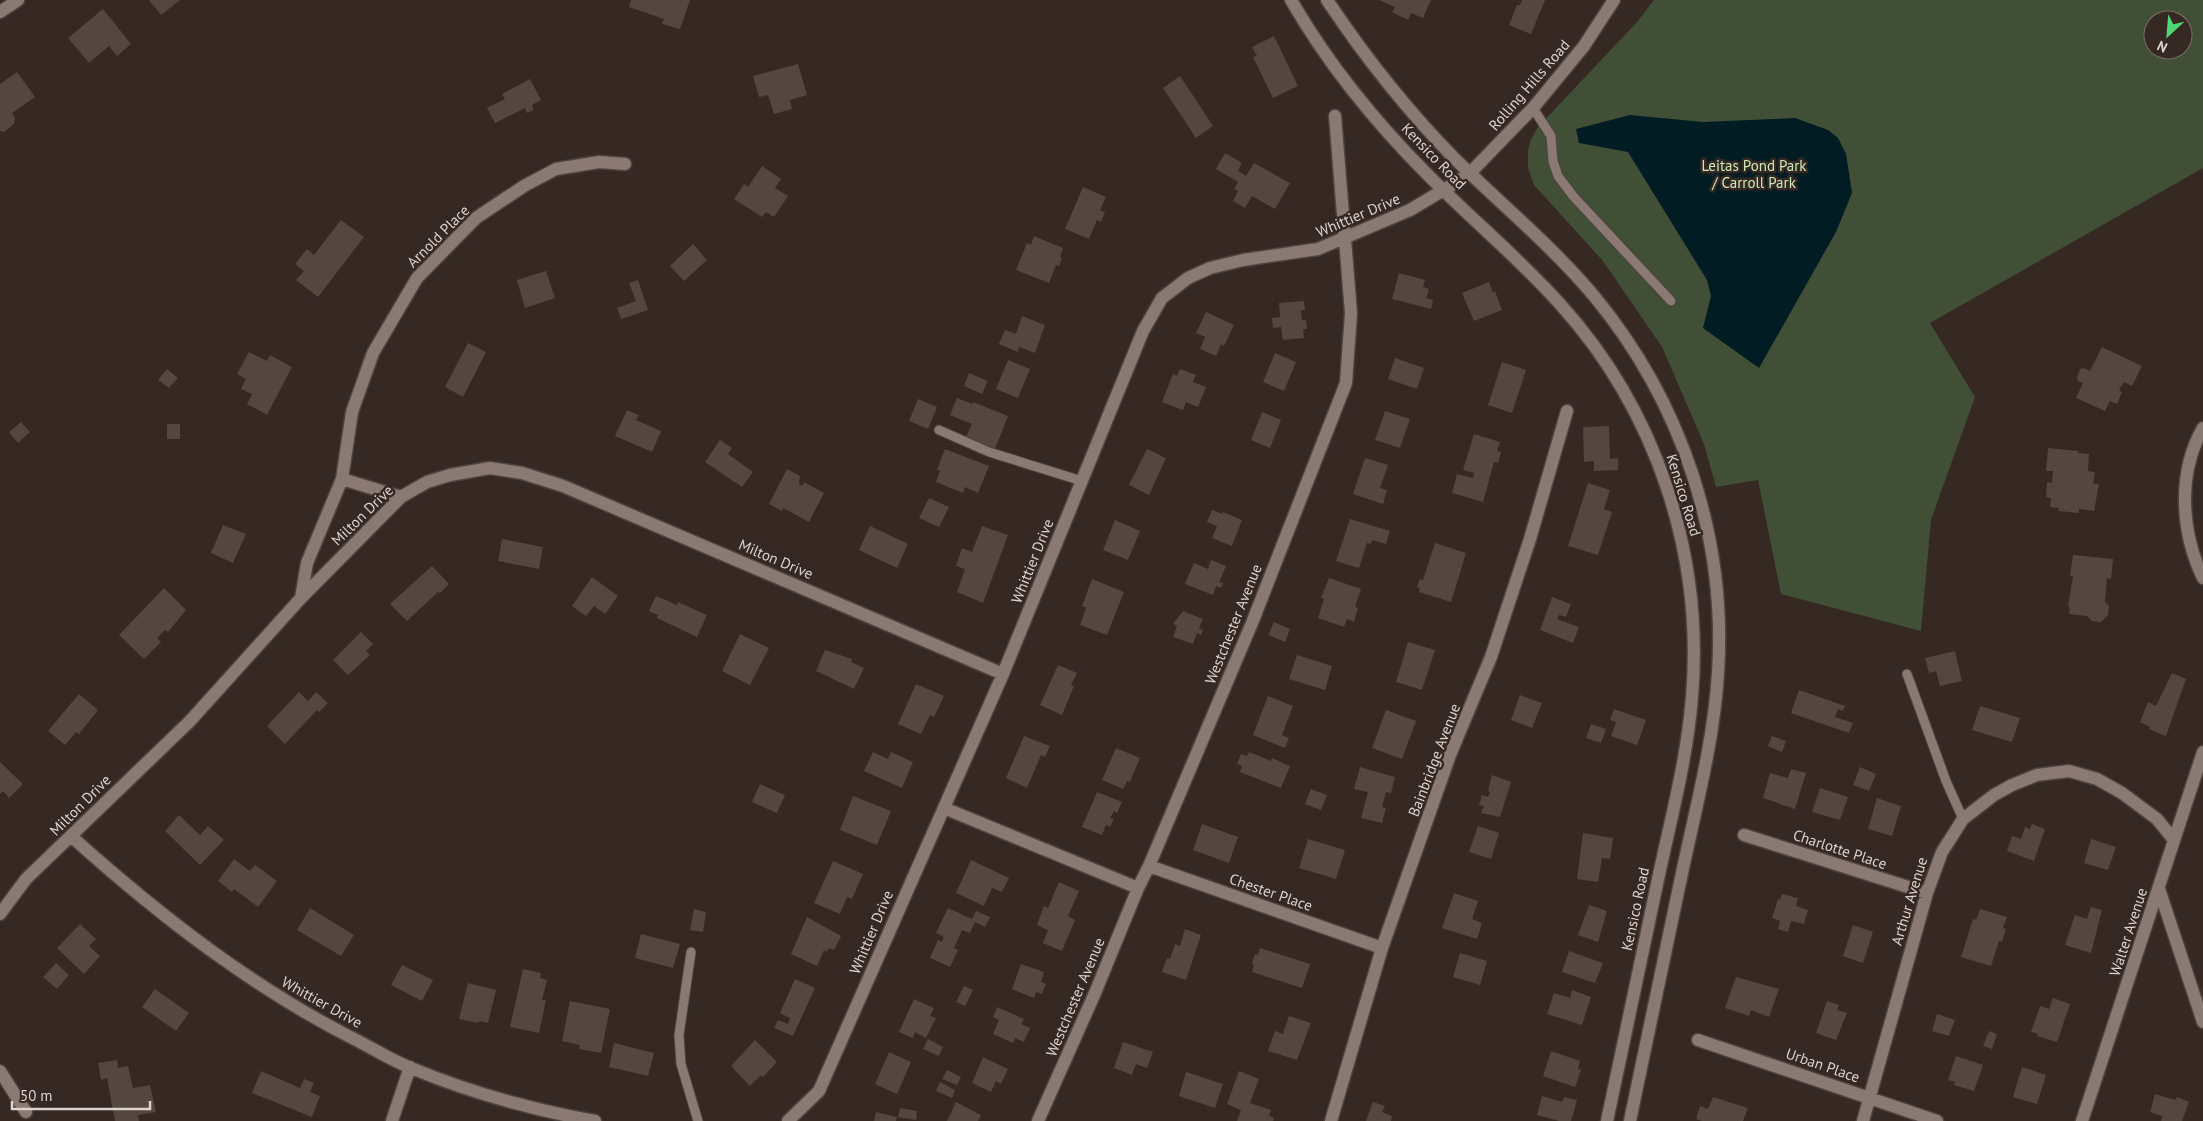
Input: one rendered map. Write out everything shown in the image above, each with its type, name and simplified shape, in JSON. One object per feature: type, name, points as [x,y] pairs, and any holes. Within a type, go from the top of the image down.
[{"type":"street","points":[[0,12],[18,0]]},
{"type":"street","name":"Kensico Road","points":[[1291,0],[1329,58],[1391,137],[1443,191],[1549,291],[1585,334],[1613,374],[1638,417],[1661,470],[1679,529],[1688,571],[1694,634],[1689,722],[1674,803],[1607,1121]]},
{"type":"street","name":"Kensico Road","points":[[1327,0],[1386,83],[1428,131],[1572,271],[1609,315],[1633,349],[1654,385],[1682,444],[1702,504],[1714,567],[1718,610],[1719,652],[1710,736],[1630,1121]]},
{"type":"street","name":"Rolling Hills Road","points":[[1457,182],[1470,173],[1533,108],[1584,46],[1614,0]]},
{"type":"street","name":"Westchester Avenue","points":[[1043,1120],[1138,888],[1252,623],[1346,383],[1351,313],[1335,116]]},
{"type":"street","name":"Arnold Place","points":[[301,598],[307,564],[342,480],[352,412],[373,353],[417,278],[476,218],[524,186],[556,169],[599,162],[625,164]]},
{"type":"street","name":"Whittier Drive","points":[[788,1121],[819,1091],[1003,674],[1144,331],[1162,298],[1188,278],[1210,268],[1243,260],[1318,250],[1344,240],[1410,210],[1457,182]]},
{"type":"street","name":"Bainbridge Avenue","points":[[1331,1121],[1382,948],[1450,755],[1494,648],[1530,539],[1567,411]]},
{"type":"street","points":[[2203,428],[2197,439],[2186,473],[2185,508],[2189,542],[2203,578]]},
{"type":"street","name":"Milton Drive","points":[[0,914],[26,879],[72,837],[190,721],[301,598],[401,497],[427,482],[450,474],[490,468],[522,473],[563,486],[1003,674]]},
{"type":"street","points":[[342,480],[401,497]]},
{"type":"street","name":"Walter Avenue","points":[[2082,1121],[2203,752]]},
{"type":"street","name":"Arthur Avenue","points":[[1863,1121],[1927,893],[1942,852],[1963,819],[1994,795],[2012,784],[2037,775],[2069,771],[2097,780],[2122,793],[2158,819],[2174,840]]},
{"type":"street","points":[[944,808],[1138,888]]},
{"type":"street","name":"Charlotte Place","points":[[1744,835],[1927,893]]},
{"type":"street","name":"Whittier Drive","points":[[72,837],[123,883],[173,922],[272,993],[320,1022],[410,1068],[505,1100],[591,1121]]},
{"type":"street","name":"Chester Place","points":[[1149,866],[1382,948]]},
{"type":"street","points":[[2159,889],[2203,1022]]},
{"type":"street","name":"Urban Place","points":[[1698,1040],[1937,1121]]},
{"type":"street","points":[[392,1121],[410,1068]]},
{"type":"street","points":[[0,1071],[26,1112]]},
{"type":"lane","points":[[1533,108],[1551,136],[1553,161],[1558,176],[1573,196],[1671,301]]},
{"type":"lane","points":[[939,430],[989,452],[1082,481]]},
{"type":"lane","points":[[1907,674],[1946,781],[1963,819]]},
{"type":"lane","points":[[691,952],[679,1034],[681,1064],[698,1121]]},
{"type":"green space","name":"Leitas Pond Park / Carroll Park","points":[[1654,0],[2203,0],[2203,168],[1930,323],[1975,397],[1931,520],[1921,631],[1781,594],[1758,480],[1716,487],[1704,444],[1662,347],[1603,261],[1534,185],[1528,168],[1528,151],[1531,139],[1538,127],[1637,22]]},
{"type":"water","points":[[1630,115],[1703,122],[1795,118],[1828,130],[1838,138],[1846,154],[1852,193],[1836,232],[1759,368],[1703,328],[1711,296],[1707,280],[1628,152],[1579,143],[1576,129]]},
{"type":"building","points":[[149,0],[180,0],[161,15]]},
{"type":"building","points":[[631,0],[690,0],[680,29],[662,24],[664,19],[629,7]]},
{"type":"building","points":[[1379,0],[1431,0],[1423,18],[1411,13],[1408,20],[1392,12],[1395,7]]},
{"type":"building","points":[[1522,0],[1545,0],[1531,34],[1509,25],[1517,5],[1520,5]]},
{"type":"building","points":[[103,9],[131,44],[117,56],[109,46],[89,63],[68,38]]},
{"type":"building","points":[[1274,36],[1298,86],[1273,98],[1253,57],[1257,56],[1252,47]]},
{"type":"building","points":[[798,64],[807,95],[790,100],[792,109],[774,114],[768,95],[759,97],[753,76]]},
{"type":"building","points":[[17,72],[35,97],[12,113],[15,118],[14,124],[4,132],[0,131],[0,84]]},
{"type":"building","points":[[1180,76],[1213,126],[1196,138],[1163,88]]},
{"type":"building","points":[[530,79],[541,100],[532,105],[534,110],[527,113],[525,108],[495,123],[487,108],[505,99],[502,94]]},
{"type":"building","points":[[1225,153],[1242,163],[1238,171],[1246,176],[1254,163],[1290,183],[1275,209],[1252,196],[1245,208],[1233,201],[1238,191],[1234,189],[1238,182],[1216,169]]},
{"type":"building","points":[[762,166],[781,179],[775,188],[788,196],[774,217],[766,212],[762,217],[734,199],[744,184],[748,187]]},
{"type":"building","points":[[1083,187],[1106,197],[1100,210],[1105,212],[1101,222],[1097,220],[1089,239],[1065,229]]},
{"type":"building","points":[[341,220],[364,237],[318,297],[296,280],[304,271],[295,264],[307,249],[314,255]]},
{"type":"building","points":[[1034,236],[1063,248],[1059,266],[1056,265],[1049,283],[1016,270],[1027,243],[1031,245]]},
{"type":"building","points":[[693,244],[707,260],[684,281],[670,266]]},
{"type":"building","points":[[546,271],[555,298],[525,308],[517,280]]},
{"type":"building","points":[[1399,273],[1425,280],[1423,287],[1429,289],[1426,298],[1433,300],[1431,309],[1392,299]]},
{"type":"building","points":[[638,280],[648,310],[621,319],[617,308],[636,301],[629,283]]},
{"type":"building","points":[[1489,282],[1493,293],[1495,291],[1502,310],[1474,321],[1462,293]]},
{"type":"building","points":[[1304,301],[1305,310],[1301,310],[1302,320],[1306,320],[1307,329],[1303,329],[1304,338],[1283,340],[1281,327],[1273,328],[1272,318],[1280,317],[1279,303]]},
{"type":"building","points":[[1206,312],[1234,325],[1224,346],[1221,344],[1216,356],[1200,349],[1205,337],[1196,333]]},
{"type":"building","points":[[1022,316],[1045,325],[1035,353],[1019,347],[1018,352],[999,344],[1005,330],[1016,334]]},
{"type":"building","points":[[468,343],[486,352],[463,397],[445,387]]},
{"type":"building","points":[[2102,347],[2142,366],[2132,386],[2124,382],[2119,390],[2122,392],[2117,404],[2110,401],[2105,411],[2076,398],[2083,383],[2078,381],[2077,377],[2080,369],[2084,368],[2090,371]]},
{"type":"building","points":[[249,352],[267,361],[270,355],[292,367],[267,415],[247,404],[252,394],[241,389],[246,379],[237,374]]},
{"type":"building","points":[[1275,353],[1296,362],[1284,391],[1263,382]]},
{"type":"building","points":[[1395,358],[1424,368],[1417,389],[1388,379]]},
{"type":"building","points":[[1008,360],[1030,369],[1018,398],[996,389]]},
{"type":"building","points":[[1502,362],[1526,370],[1512,413],[1488,405]]},
{"type":"building","points":[[167,369],[178,378],[169,388],[158,380]]},
{"type":"building","points":[[1180,369],[1196,375],[1193,382],[1206,387],[1198,407],[1186,402],[1183,410],[1162,402],[1173,374],[1177,376]]},
{"type":"building","points":[[969,373],[988,381],[982,394],[964,386]]},
{"type":"building","points":[[957,398],[972,404],[973,402],[1008,416],[995,449],[966,437],[972,424],[950,415]]},
{"type":"building","points":[[918,399],[937,407],[928,429],[909,421]]},
{"type":"building","points":[[627,410],[639,415],[636,420],[661,431],[652,452],[615,436]]},
{"type":"building","points":[[1385,411],[1410,419],[1400,448],[1375,440]]},
{"type":"building","points":[[1262,412],[1281,420],[1270,448],[1251,440]]},
{"type":"building","points":[[21,422],[30,432],[18,443],[9,432]]},
{"type":"building","points":[[167,424],[180,424],[180,439],[167,439]]},
{"type":"building","points":[[1609,426],[1610,459],[1618,458],[1618,470],[1594,471],[1594,461],[1584,462],[1583,427]]},
{"type":"building","points":[[1474,434],[1500,442],[1497,451],[1501,452],[1498,463],[1494,462],[1483,502],[1452,493],[1457,474],[1473,478],[1474,473],[1463,470]]},
{"type":"building","points":[[720,440],[732,448],[728,454],[753,472],[742,487],[705,462]]},
{"type":"building","points":[[2048,448],[2089,454],[2088,471],[2095,472],[2093,484],[2099,484],[2094,511],[2079,509],[2079,513],[2059,511],[2059,508],[2050,507],[2051,498],[2046,497],[2047,482],[2052,483],[2053,471],[2046,471]]},
{"type":"building","points":[[945,449],[989,466],[978,493],[965,487],[963,493],[936,482],[940,471],[937,470]]},
{"type":"building","points":[[1147,449],[1166,458],[1149,495],[1129,485]]},
{"type":"building","points":[[1365,458],[1388,465],[1380,488],[1387,490],[1383,504],[1353,494]]},
{"type":"building","points":[[787,469],[800,476],[799,484],[802,486],[804,482],[824,493],[809,522],[783,508],[782,511],[769,504]]},
{"type":"building","points":[[1588,483],[1610,490],[1604,509],[1612,512],[1598,555],[1568,546]]},
{"type":"building","points":[[929,498],[949,507],[939,527],[919,518]]},
{"type":"building","points":[[1212,510],[1222,514],[1223,512],[1242,520],[1232,546],[1212,538],[1217,526],[1207,522]]},
{"type":"building","points":[[1350,519],[1390,531],[1386,544],[1372,540],[1371,544],[1367,543],[1359,568],[1336,561]]},
{"type":"building","points":[[1115,520],[1140,531],[1128,560],[1103,550]]},
{"type":"building","points":[[223,525],[246,534],[233,563],[211,553]]},
{"type":"building","points":[[870,526],[908,544],[897,568],[859,550]]},
{"type":"building","points":[[982,526],[1008,535],[983,603],[957,592],[965,569],[956,566],[962,548],[972,552]]},
{"type":"building","points":[[502,539],[543,547],[539,569],[498,561]]},
{"type":"building","points":[[1435,543],[1466,553],[1451,602],[1419,592],[1420,588],[1417,587],[1420,579],[1423,580]]},
{"type":"building","points":[[2073,555],[2113,559],[2111,579],[2107,578],[2105,602],[2109,606],[2108,615],[2101,622],[2092,621],[2087,616],[2069,614],[2070,608],[2068,606],[2073,576],[2070,576]]},
{"type":"building","points":[[1211,560],[1226,566],[1219,582],[1223,583],[1221,588],[1216,586],[1213,595],[1185,584],[1194,563],[1208,569]]},
{"type":"building","points":[[432,566],[449,584],[407,621],[390,604]]},
{"type":"building","points":[[592,577],[618,596],[605,614],[594,606],[586,616],[572,606]]},
{"type":"building","points":[[1329,578],[1361,589],[1355,607],[1358,608],[1354,622],[1347,619],[1344,627],[1318,618],[1324,599],[1321,598]]},
{"type":"building","points":[[1092,579],[1124,592],[1107,635],[1080,625],[1086,608],[1082,606]]},
{"type":"building","points":[[164,588],[186,610],[168,632],[165,630],[157,638],[161,642],[144,659],[119,635]]},
{"type":"building","points":[[656,596],[677,605],[678,602],[707,615],[697,637],[657,618],[658,615],[649,611]]},
{"type":"building","points":[[1552,597],[1571,604],[1566,617],[1559,615],[1557,619],[1579,627],[1573,643],[1540,630]]},
{"type":"building","points":[[1183,611],[1203,619],[1199,628],[1203,630],[1201,635],[1197,633],[1193,644],[1173,637],[1177,626],[1173,624]]},
{"type":"building","points":[[1274,622],[1290,629],[1285,642],[1268,635]]},
{"type":"building","points":[[361,632],[373,644],[366,651],[370,655],[348,675],[333,660]]},
{"type":"building","points":[[740,634],[769,648],[750,685],[722,671]]},
{"type":"building","points":[[1408,642],[1435,650],[1422,690],[1396,682]]},
{"type":"building","points":[[825,650],[852,659],[851,662],[864,668],[854,689],[816,671]]},
{"type":"building","points":[[1955,651],[1962,681],[1940,686],[1936,671],[1929,673],[1925,658]]},
{"type":"building","points":[[1297,655],[1332,666],[1325,690],[1289,679]]},
{"type":"building","points":[[1058,665],[1077,673],[1071,685],[1074,686],[1062,715],[1040,705]]},
{"type":"building","points":[[2172,673],[2186,679],[2166,736],[2149,729],[2150,727],[2140,722],[2148,702],[2156,706]]},
{"type":"building","points":[[916,684],[944,696],[934,717],[930,715],[921,734],[898,724]]},
{"type":"building","points":[[1799,690],[1845,706],[1843,711],[1838,709],[1835,717],[1853,723],[1849,733],[1791,713]]},
{"type":"building","points":[[299,692],[308,701],[316,692],[328,703],[319,712],[317,710],[285,744],[267,726]]},
{"type":"building","points":[[79,694],[98,710],[79,734],[76,732],[65,745],[48,731]]},
{"type":"building","points":[[1520,695],[1542,703],[1532,728],[1511,720]]},
{"type":"building","points":[[1268,696],[1293,706],[1282,735],[1289,738],[1285,748],[1253,735]]},
{"type":"building","points":[[1980,706],[2020,718],[2012,742],[1972,730]]},
{"type":"building","points":[[1614,709],[1646,720],[1637,745],[1611,736],[1616,722],[1610,720]]},
{"type":"building","points":[[1386,710],[1416,721],[1402,759],[1372,748]]},
{"type":"building","points":[[1591,724],[1606,729],[1601,743],[1586,738]]},
{"type":"building","points":[[1024,736],[1050,746],[1045,757],[1041,755],[1027,788],[1006,778]]},
{"type":"building","points":[[1772,736],[1786,741],[1782,752],[1768,746]]},
{"type":"building","points":[[1116,748],[1140,758],[1130,782],[1127,781],[1123,789],[1102,780]]},
{"type":"building","points":[[873,752],[888,759],[891,752],[913,762],[902,788],[864,771]]},
{"type":"building","points":[[1249,752],[1271,761],[1272,758],[1290,766],[1281,788],[1240,772],[1242,766],[1237,764],[1241,754],[1247,756]]},
{"type":"building","points":[[0,762],[23,784],[9,798],[3,791],[0,794]]},
{"type":"building","points":[[1360,767],[1395,777],[1391,793],[1386,792],[1382,807],[1386,808],[1382,823],[1361,818],[1368,792],[1354,789]]},
{"type":"building","points":[[1860,767],[1876,774],[1869,791],[1853,785]]},
{"type":"building","points":[[1791,769],[1806,773],[1795,809],[1763,798],[1770,773],[1788,778]]},
{"type":"building","points":[[1492,775],[1511,782],[1500,817],[1481,813],[1484,806],[1479,805],[1482,795],[1488,797]]},
{"type":"building","points":[[760,784],[785,795],[777,813],[752,802]]},
{"type":"building","points":[[1820,788],[1848,797],[1840,820],[1812,812]]},
{"type":"building","points":[[1311,789],[1327,795],[1321,810],[1305,804]]},
{"type":"building","points":[[1097,792],[1122,802],[1117,813],[1114,811],[1110,818],[1114,819],[1110,827],[1106,825],[1102,835],[1082,827]]},
{"type":"building","points":[[853,796],[891,811],[877,845],[840,830]]},
{"type":"building","points":[[1877,798],[1901,806],[1892,836],[1868,829]]},
{"type":"building","points":[[179,815],[200,835],[208,826],[224,840],[200,865],[165,831]]},
{"type":"building","points":[[1202,824],[1238,837],[1229,863],[1193,850]]},
{"type":"building","points":[[2032,824],[2045,829],[2034,861],[2007,851],[2012,836],[2021,839],[2025,827],[2030,829]]},
{"type":"building","points":[[1478,826],[1499,833],[1491,859],[1469,852]]},
{"type":"building","points":[[1583,833],[1613,838],[1610,859],[1602,858],[1598,882],[1577,879]]},
{"type":"building","points":[[1308,839],[1345,850],[1336,879],[1299,868]]},
{"type":"building","points":[[2091,839],[2116,847],[2108,870],[2084,863]]},
{"type":"building","points":[[234,859],[250,871],[255,865],[277,881],[258,907],[234,889],[232,892],[218,881]]},
{"type":"building","points":[[971,860],[1009,878],[1002,892],[992,888],[984,906],[956,893]]},
{"type":"building","points":[[833,861],[863,874],[852,899],[847,897],[840,914],[814,903]]},
{"type":"building","points":[[1059,882],[1079,891],[1068,916],[1075,920],[1062,951],[1043,943],[1048,930],[1037,925],[1044,906],[1048,908]]},
{"type":"building","points":[[1454,893],[1478,901],[1472,919],[1482,923],[1477,939],[1442,928]]},
{"type":"building","points":[[1782,894],[1798,898],[1796,906],[1808,910],[1804,924],[1791,921],[1788,932],[1778,929],[1780,921],[1772,918],[1778,899],[1780,900]]},
{"type":"building","points":[[1589,905],[1607,911],[1598,942],[1578,935]]},
{"type":"building","points":[[2091,907],[2102,910],[2091,953],[2065,945],[2075,915],[2087,919]]},
{"type":"building","points":[[310,908],[354,935],[341,956],[297,930]]},
{"type":"building","points":[[948,908],[972,919],[976,911],[990,917],[985,927],[975,922],[970,933],[962,930],[954,948],[958,950],[950,967],[930,958],[938,940],[942,942],[944,937],[936,933]]},
{"type":"building","points":[[694,909],[706,912],[703,932],[690,930]]},
{"type":"building","points":[[1980,909],[2007,917],[2003,928],[2006,929],[2002,942],[1999,941],[1991,966],[1961,957],[1973,919],[1976,920]]},
{"type":"building","points":[[807,917],[841,936],[834,950],[829,948],[827,952],[824,950],[817,966],[791,954]]},
{"type":"building","points":[[80,924],[96,939],[89,946],[100,956],[84,974],[57,948]]},
{"type":"building","points":[[1853,925],[1873,932],[1863,963],[1843,956]]},
{"type":"building","points":[[1185,929],[1201,935],[1186,980],[1162,972],[1167,958],[1170,959],[1175,944],[1180,946]]},
{"type":"building","points":[[641,934],[680,944],[673,968],[635,958]]},
{"type":"building","points":[[1260,948],[1310,964],[1302,988],[1252,972],[1255,954],[1258,955]]},
{"type":"building","points":[[1569,951],[1603,963],[1595,983],[1562,972]]},
{"type":"building","points":[[1460,953],[1487,961],[1480,985],[1453,977]]},
{"type":"building","points":[[56,963],[69,975],[57,989],[43,977]]},
{"type":"building","points":[[1021,964],[1044,972],[1041,982],[1046,984],[1042,994],[1036,992],[1034,998],[1012,989]]},
{"type":"building","points":[[402,965],[433,980],[422,1001],[391,985]]},
{"type":"building","points":[[523,969],[541,973],[540,978],[547,980],[542,1000],[546,1000],[539,1033],[510,1027]]},
{"type":"building","points":[[1736,977],[1779,989],[1769,1017],[1751,1010],[1749,1016],[1725,1008]]},
{"type":"building","points":[[795,979],[815,988],[793,1036],[774,1028],[778,1020],[788,1024],[790,1018],[780,1013]]},
{"type":"building","points":[[468,983],[496,990],[488,1023],[459,1019]]},
{"type":"building","points":[[964,986],[973,990],[965,1006],[956,1002]]},
{"type":"building","points":[[155,989],[189,1013],[176,1031],[142,1007]]},
{"type":"building","points":[[1572,990],[1591,997],[1582,1025],[1547,1014],[1554,993],[1570,998]]},
{"type":"building","points":[[2053,998],[2070,1004],[2057,1042],[2037,1036],[2038,1034],[2031,1032],[2040,1006],[2049,1009]]},
{"type":"building","points":[[914,999],[934,1008],[930,1016],[936,1018],[926,1038],[915,1032],[913,1038],[899,1032]]},
{"type":"building","points":[[570,1001],[610,1009],[601,1053],[579,1049],[580,1045],[562,1041]]},
{"type":"building","points":[[1827,1001],[1839,1005],[1837,1010],[1847,1013],[1836,1040],[1816,1033]]},
{"type":"building","points":[[997,1007],[1024,1019],[1021,1024],[1030,1028],[1024,1042],[1015,1038],[1013,1043],[993,1034],[999,1020],[993,1017]]},
{"type":"building","points":[[1937,1014],[1955,1020],[1949,1036],[1932,1031]]},
{"type":"building","points":[[1289,1016],[1311,1023],[1297,1060],[1268,1051],[1275,1031],[1283,1034]]},
{"type":"building","points":[[1989,1031],[1997,1034],[1992,1049],[1983,1046]]},
{"type":"building","points":[[928,1039],[943,1047],[939,1056],[923,1049]]},
{"type":"building","points":[[755,1040],[777,1062],[763,1077],[761,1075],[750,1086],[731,1066]]},
{"type":"building","points":[[1123,1042],[1153,1052],[1147,1068],[1136,1064],[1132,1075],[1114,1068]]},
{"type":"building","points":[[614,1043],[654,1053],[648,1076],[609,1067]]},
{"type":"building","points":[[1551,1051],[1580,1061],[1578,1069],[1581,1070],[1575,1087],[1543,1076]]},
{"type":"building","points":[[889,1052],[911,1062],[897,1094],[875,1084]]},
{"type":"building","points":[[1956,1056],[1983,1065],[1974,1091],[1954,1085],[1955,1082],[1948,1080]]},
{"type":"building","points":[[983,1057],[1008,1069],[1001,1084],[996,1081],[991,1092],[972,1083]]},
{"type":"building","points":[[117,1060],[118,1068],[128,1066],[133,1088],[150,1085],[156,1112],[138,1115],[139,1121],[115,1121],[107,1078],[101,1080],[98,1063]]},
{"type":"building","points":[[2022,1067],[2046,1075],[2037,1104],[2013,1097]]},
{"type":"building","points":[[947,1070],[961,1077],[957,1085],[942,1079]]},
{"type":"building","points":[[261,1071],[300,1088],[304,1079],[314,1083],[310,1092],[320,1096],[312,1117],[252,1093]]},
{"type":"building","points":[[1239,1071],[1259,1079],[1250,1103],[1271,1110],[1269,1116],[1274,1118],[1273,1121],[1237,1121],[1241,1110],[1227,1104]]},
{"type":"building","points":[[1186,1072],[1223,1084],[1215,1108],[1179,1096]]},
{"type":"building","points":[[940,1082],[955,1090],[952,1098],[936,1091]]},
{"type":"building","points":[[2155,1094],[2175,1100],[2177,1097],[2189,1102],[2182,1121],[2161,1121],[2162,1116],[2150,1112]]},
{"type":"building","points":[[1542,1096],[1562,1102],[1564,1097],[1577,1100],[1571,1121],[1559,1121],[1537,1115]]},
{"type":"building","points":[[1713,1097],[1748,1108],[1743,1121],[1702,1121],[1696,1119],[1700,1106],[1708,1109]]},
{"type":"building","points":[[956,1102],[981,1115],[978,1121],[947,1121]]},
{"type":"building","points":[[1373,1102],[1385,1106],[1382,1112],[1392,1116],[1391,1121],[1366,1121]]},
{"type":"building","points":[[900,1108],[917,1111],[916,1120],[898,1117]]},
{"type":"building","points":[[876,1112],[897,1117],[896,1121],[874,1121]]}]
